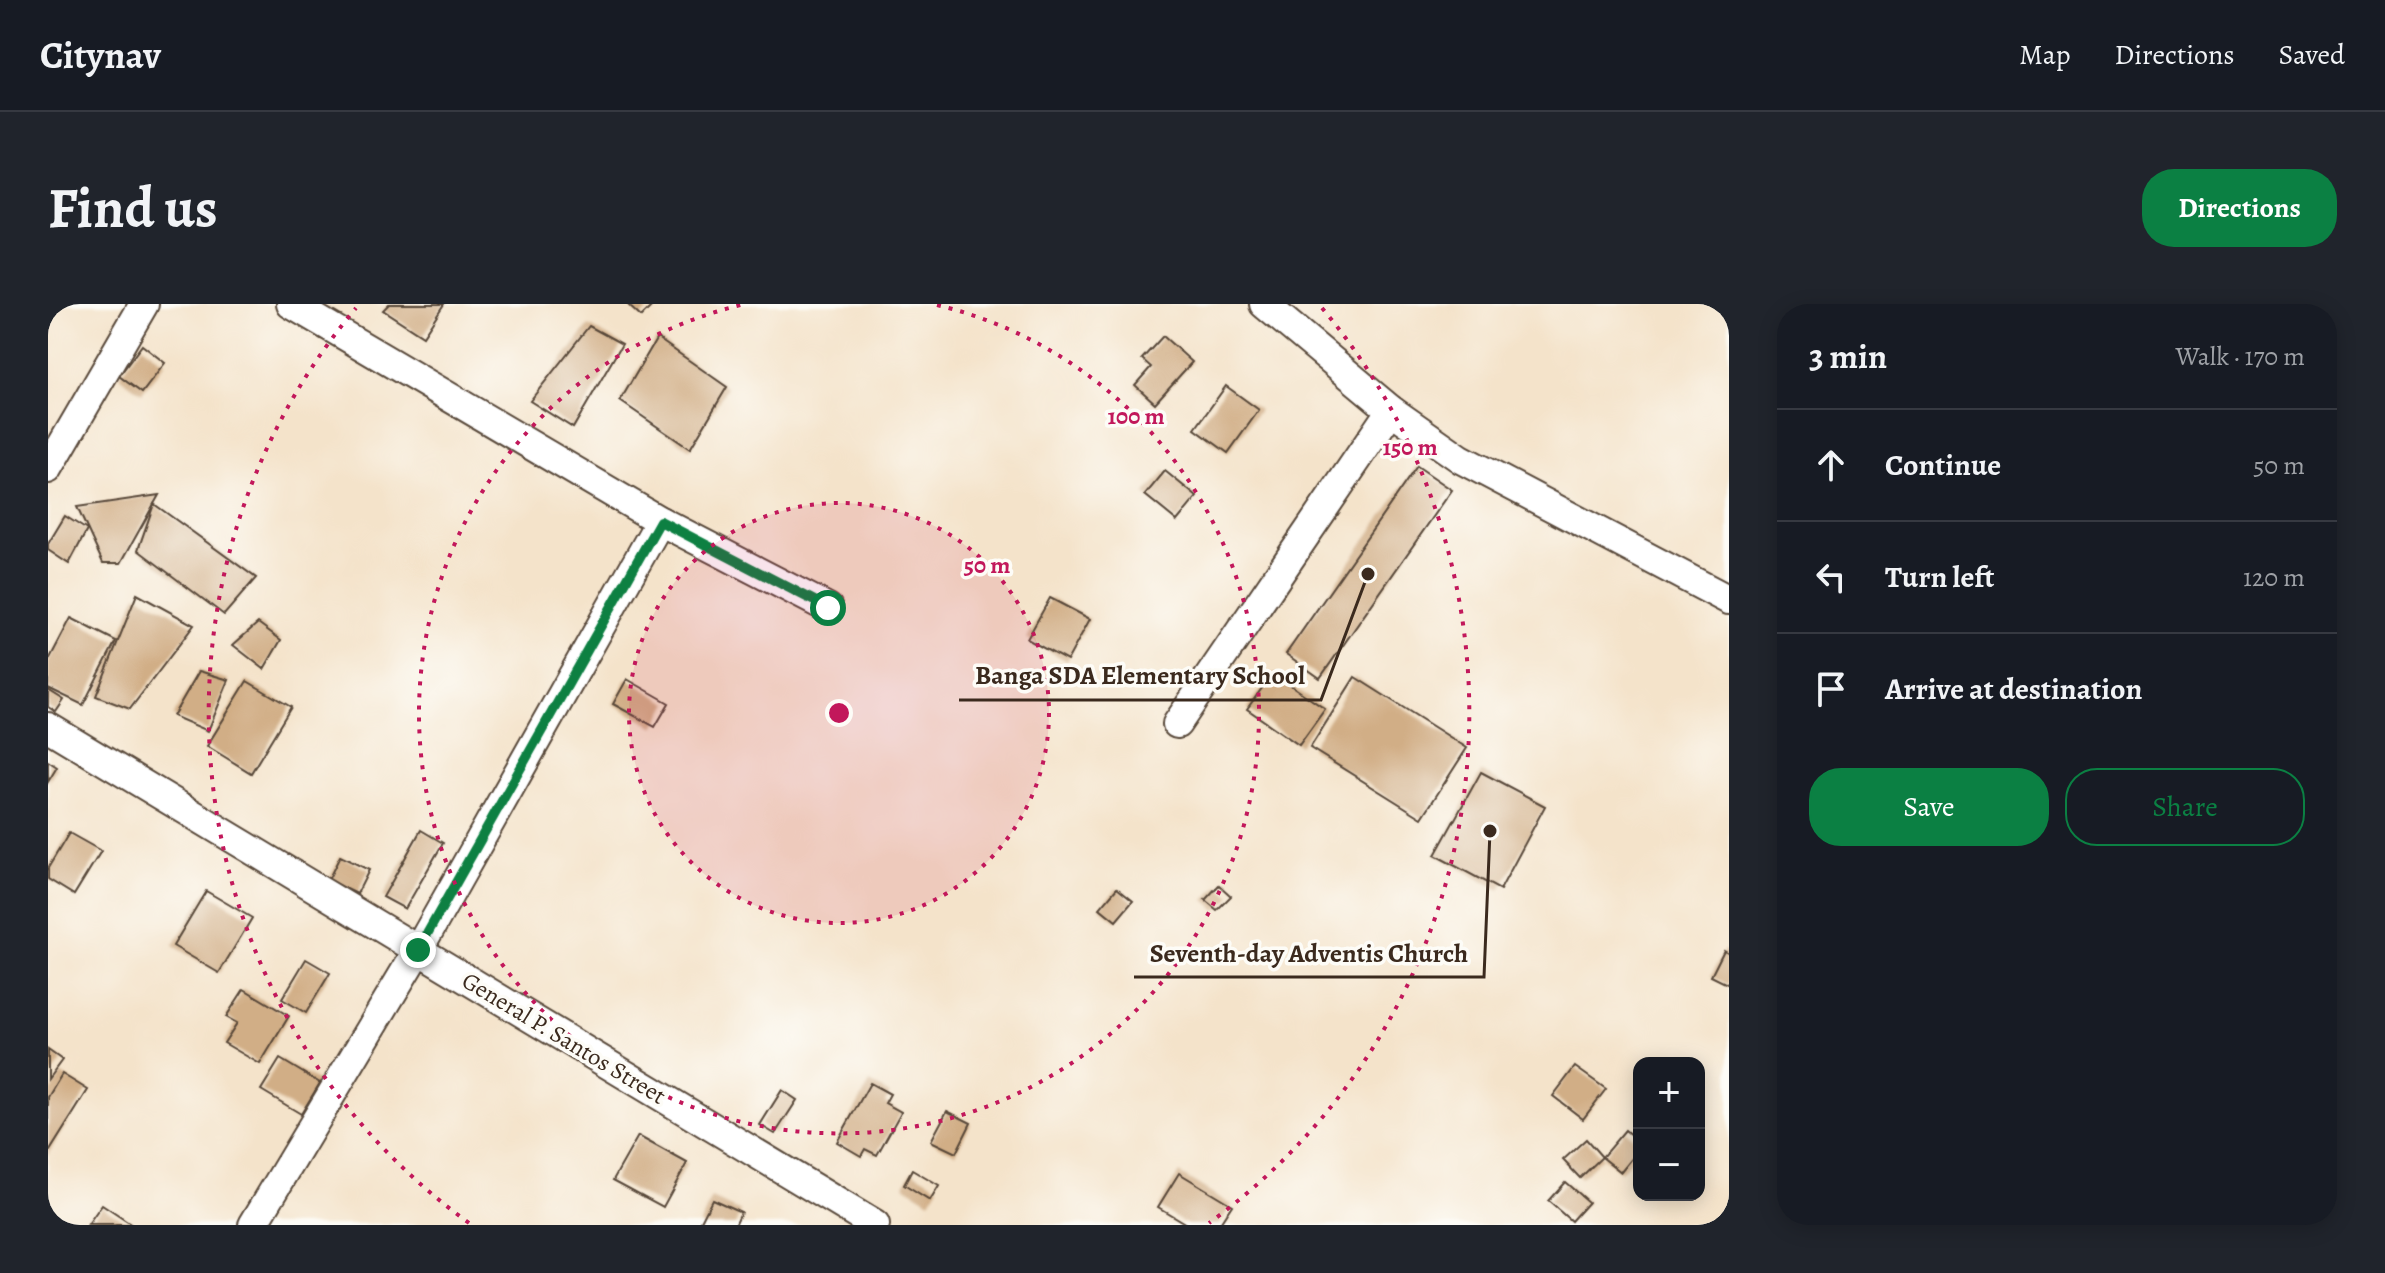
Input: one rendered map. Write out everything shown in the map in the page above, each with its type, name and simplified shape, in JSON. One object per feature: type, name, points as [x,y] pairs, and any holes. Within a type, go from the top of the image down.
[{"type":"street","points":[[48,469],[144,304]]},
{"type":"street","points":[[291,304],[660,521],[828,608]]},
{"type":"street","points":[[1264,304],[1391,410],[1461,459],[1729,600]]},
{"type":"street","points":[[1177,724],[1391,410]]},
{"type":"street","points":[[253,1225],[418,950],[660,521]]},
{"type":"street","name":"General P. Santos Street","points":[[48,727],[875,1225]]},
{"type":"building","points":[[389,304],[444,304],[423,336],[383,310]]},
{"type":"building","points":[[627,304],[654,304],[641,317]]},
{"type":"building","points":[[589,326],[622,344],[573,428],[530,401]]},
{"type":"building","points":[[1163,336],[1192,362],[1155,403],[1135,385],[1151,367],[1142,359]]},
{"type":"building","points":[[657,338],[727,387],[690,449],[620,401]]},
{"type":"building","points":[[142,345],[165,363],[142,393],[119,376]]},
{"type":"building","points":[[1226,386],[1259,410],[1228,453],[1195,429]]},
{"type":"building","points":[[1417,466],[1452,490],[1320,678],[1286,654]]},
{"type":"building","points":[[1165,471],[1197,497],[1177,521],[1145,495]]},
{"type":"building","points":[[159,495],[121,563],[103,563],[77,507]]},
{"type":"building","points":[[154,504],[256,578],[224,615],[138,550]]},
{"type":"building","points":[[65,516],[87,530],[69,564],[48,550],[48,544]]},
{"type":"building","points":[[137,594],[194,625],[130,709],[96,696]]},
{"type":"building","points":[[1050,598],[1090,619],[1067,661],[1027,639]]},
{"type":"building","points":[[71,618],[116,641],[83,705],[48,688],[48,662]]},
{"type":"building","points":[[258,623],[281,640],[264,669],[233,645]]},
{"type":"building","points":[[199,671],[229,680],[208,731],[173,716]]},
{"type":"building","points":[[1273,673],[1325,709],[1299,745],[1247,709]]},
{"type":"building","points":[[1355,677],[1467,748],[1422,818],[1310,748]]},
{"type":"building","points":[[627,679],[669,703],[655,727],[613,704]]},
{"type":"building","points":[[247,681],[291,707],[251,773],[207,746]]},
{"type":"building","points":[[48,690],[64,700],[56,712],[48,707]]},
{"type":"building","points":[[48,761],[57,767],[48,782]]},
{"type":"building","points":[[1481,772],[1545,806],[1500,890],[1435,855]]},
{"type":"building","points":[[421,830],[443,843],[405,909],[383,897]]},
{"type":"building","points":[[69,833],[101,851],[74,895],[48,879],[48,868]]},
{"type":"building","points":[[340,856],[369,870],[357,894],[328,880]]},
{"type":"building","points":[[1219,885],[1231,896],[1217,910],[1205,900]]},
{"type":"building","points":[[1117,888],[1133,901],[1116,921],[1100,908]]},
{"type":"building","points":[[206,891],[252,918],[219,973],[173,946]]},
{"type":"building","points":[[1724,950],[1729,953],[1729,985],[1711,976]]},
{"type":"building","points":[[306,959],[330,973],[306,1013],[282,999]]},
{"type":"building","points":[[244,989],[289,1016],[260,1064],[224,1043],[237,1023],[226,1017]]},
{"type":"building","points":[[48,1050],[62,1060],[48,1079]]},
{"type":"building","points":[[280,1059],[320,1083],[301,1114],[261,1090]]},
{"type":"building","points":[[1575,1067],[1606,1089],[1583,1119],[1553,1096]]},
{"type":"building","points":[[62,1074],[88,1090],[48,1154],[48,1097]]},
{"type":"building","points":[[870,1083],[890,1094],[885,1103],[901,1112],[877,1155],[865,1149],[861,1156],[837,1142]]},
{"type":"building","points":[[782,1090],[797,1100],[775,1134],[760,1125]]},
{"type":"building","points":[[947,1111],[971,1123],[956,1153],[931,1141]]},
{"type":"building","points":[[1625,1130],[1633,1137],[1633,1157],[1621,1172],[1602,1157]]},
{"type":"building","points":[[638,1136],[687,1163],[663,1207],[613,1180]]},
{"type":"building","points":[[1586,1139],[1602,1157],[1580,1178],[1563,1160]]},
{"type":"building","points":[[912,1170],[939,1186],[930,1201],[904,1185]]},
{"type":"building","points":[[1179,1173],[1232,1205],[1219,1225],[1188,1225],[1158,1207]]},
{"type":"building","points":[[1565,1182],[1588,1202],[1571,1221],[1548,1201]]},
{"type":"building","points":[[712,1199],[741,1212],[735,1225],[699,1225]]},
{"type":"building","points":[[102,1205],[132,1225],[88,1225]]},
{"type":"place","name":"Banga SDA Elementary School","points":[[1368,574]]},
{"type":"place","name":"Seventh-day Adventis Church","points":[[1490,831]]},
{"type":"route","points":[[418,950],[660,521],[828,608]]}]
